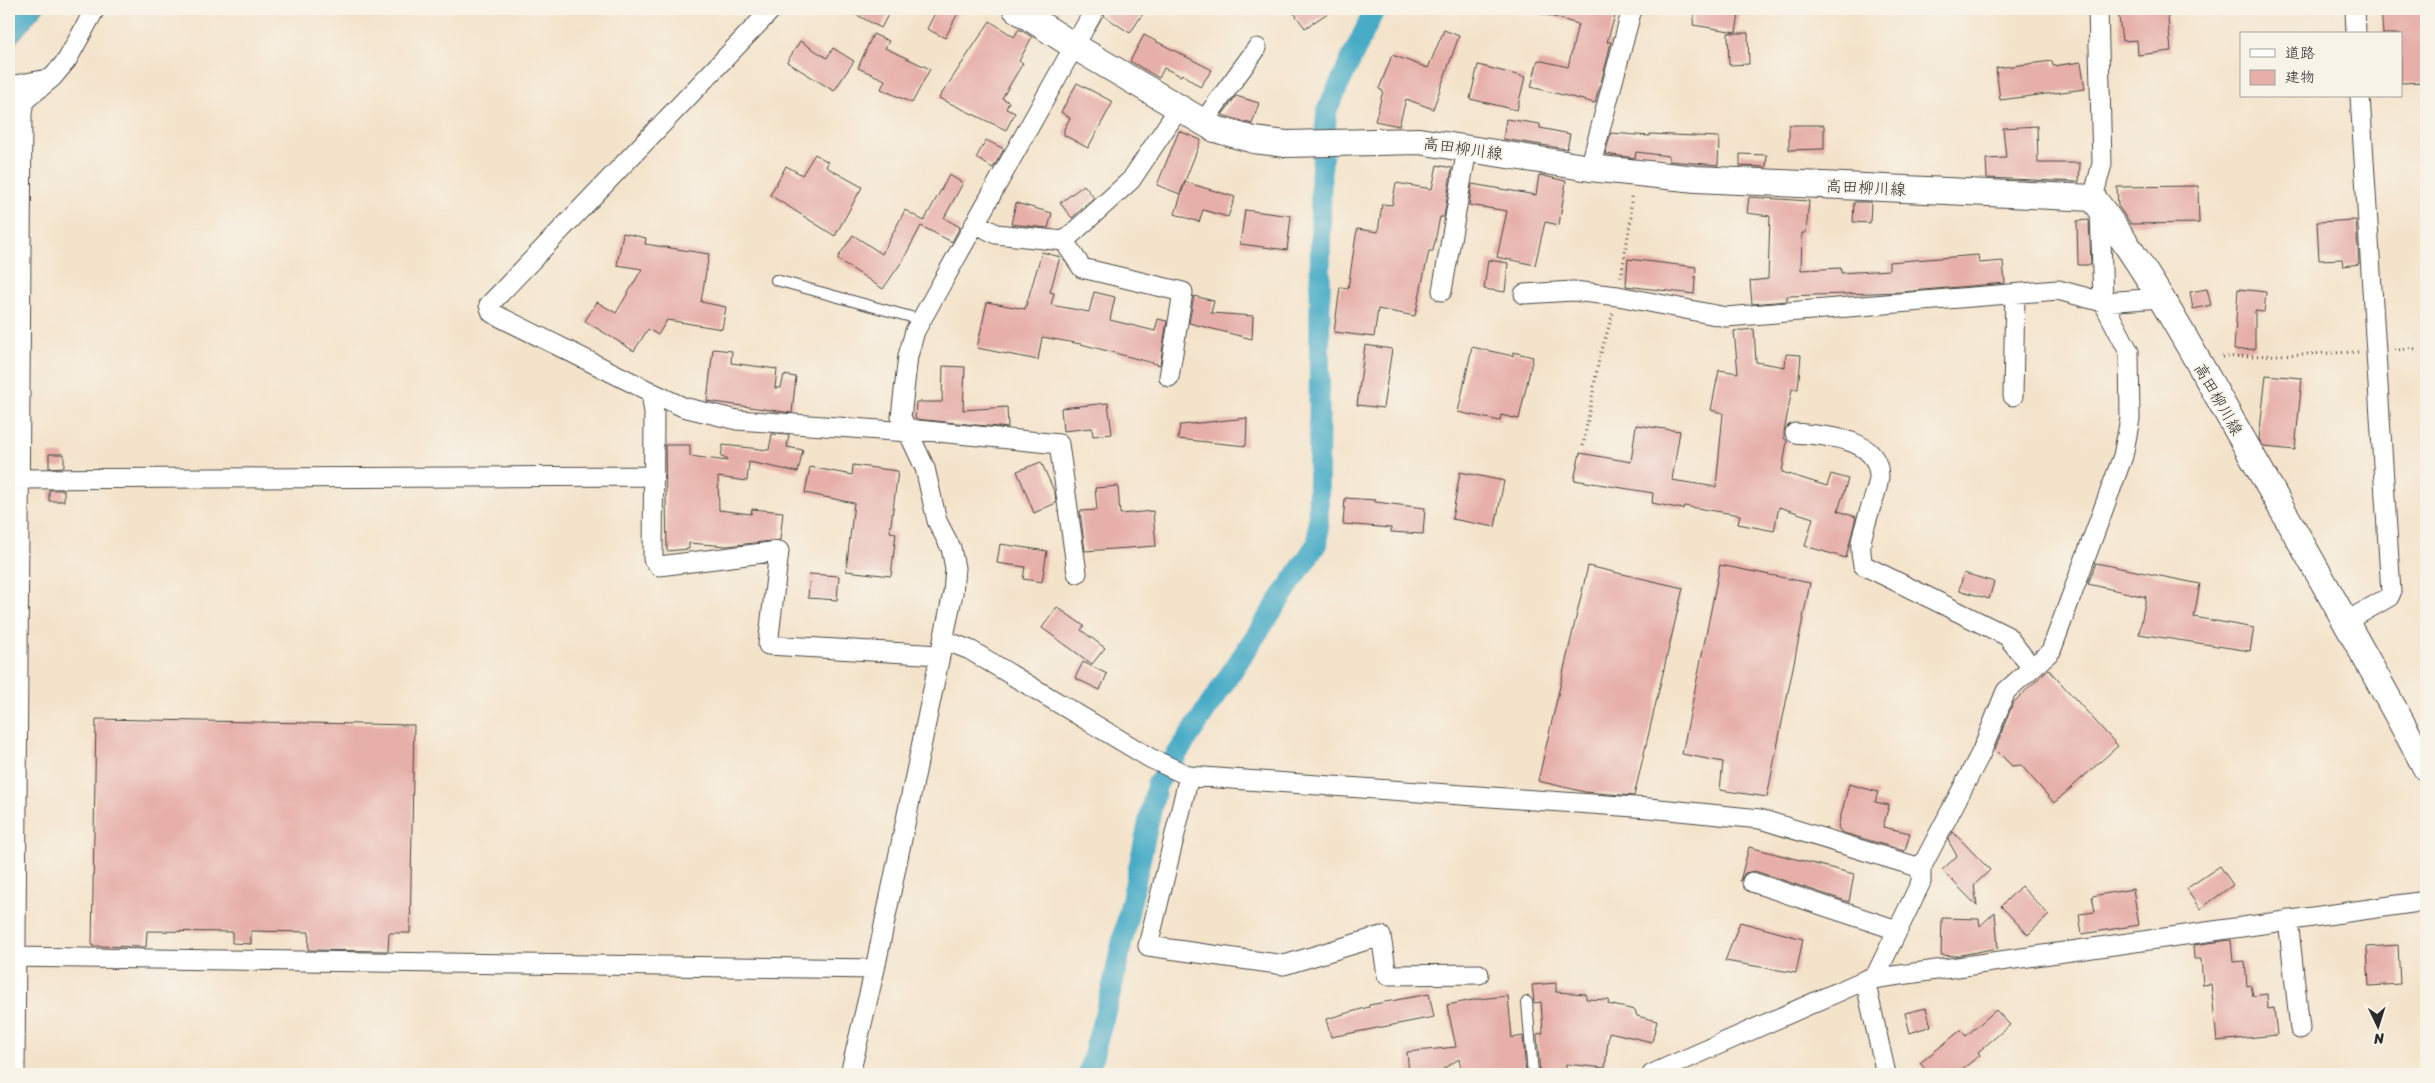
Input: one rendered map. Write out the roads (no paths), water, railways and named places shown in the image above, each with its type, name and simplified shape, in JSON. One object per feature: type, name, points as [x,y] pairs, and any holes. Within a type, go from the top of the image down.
[{"type":"main road","name":"高田柳川線","points":[[1016,9],[1074,46],[1214,129],[1254,140],[1286,144],[1419,141],[1590,168],[1696,179],[2097,203],[2123,236],[2196,358],[2347,621],[2426,768]]},
{"type":"street","points":[[15,1074],[12,957],[14,479],[22,114],[24,101],[52,78],[66,60],[95,9]]},
{"type":"street","points":[[772,9],[489,305],[492,313],[683,408],[737,420],[907,430],[1059,444],[1077,574]]},
{"type":"street","points":[[850,1074],[875,969],[953,593],[955,568],[952,548],[937,521],[926,468],[901,416],[904,377],[908,356],[915,331],[1095,9]]},
{"type":"street","points":[[1590,168],[1632,9]]},
{"type":"street","points":[[1886,1074],[1869,980],[1898,930],[1921,882],[1921,868],[1980,753],[2006,691],[2051,651],[2123,456],[2130,419],[2129,352],[2103,302],[2097,203],[2102,164],[2098,9]]},
{"type":"street","points":[[2355,9],[2356,32]]},
{"type":"street","points":[[1203,122],[1257,48]]},
{"type":"street","points":[[9,86],[52,78]]},
{"type":"street","points":[[2347,621],[2389,597],[2391,593],[2360,98]]},
{"type":"street","points":[[1064,242],[1131,180],[1179,108]]},
{"type":"street","points":[[1442,291],[1467,149]]},
{"type":"street","points":[[976,223],[996,234],[1064,242],[1082,268],[1183,292],[1169,376]]},
{"type":"street","points":[[1524,294],[1573,291],[1618,296],[1726,317],[2058,290],[2103,302],[2161,298]]},
{"type":"street","points":[[2013,396],[2015,294]]},
{"type":"street","points":[[651,392],[654,413],[652,476],[653,559],[659,566],[779,551],[768,645],[970,650],[1150,758],[1189,776],[1639,808],[1760,819],[1921,868]]},
{"type":"street","points":[[1795,433],[1838,438],[1862,446],[1876,460],[1879,477],[1859,546],[1863,565],[2007,636],[2032,668]]},
{"type":"street","points":[[14,479],[652,476]]},
{"type":"street","points":[[1189,776],[1148,946],[1284,965],[1382,936],[1387,975],[1479,974]]},
{"type":"street","points":[[1752,882],[1898,930]]},
{"type":"street","points":[[1662,1072],[1869,980],[2426,901]]},
{"type":"street","points":[[2288,920],[2300,1029]]},
{"type":"street","points":[[12,957],[875,969]]},
{"type":"lane","points":[[776,280],[922,320]]},
{"type":"lane","points":[[1527,1002],[1533,1074]]},
{"type":"water","points":[[9,9],[44,9],[9,51]]},
{"type":"waterway","points":[[1088,1074],[1112,988],[1157,784],[1318,542],[1321,174],[1327,110],[1375,9]]}]
